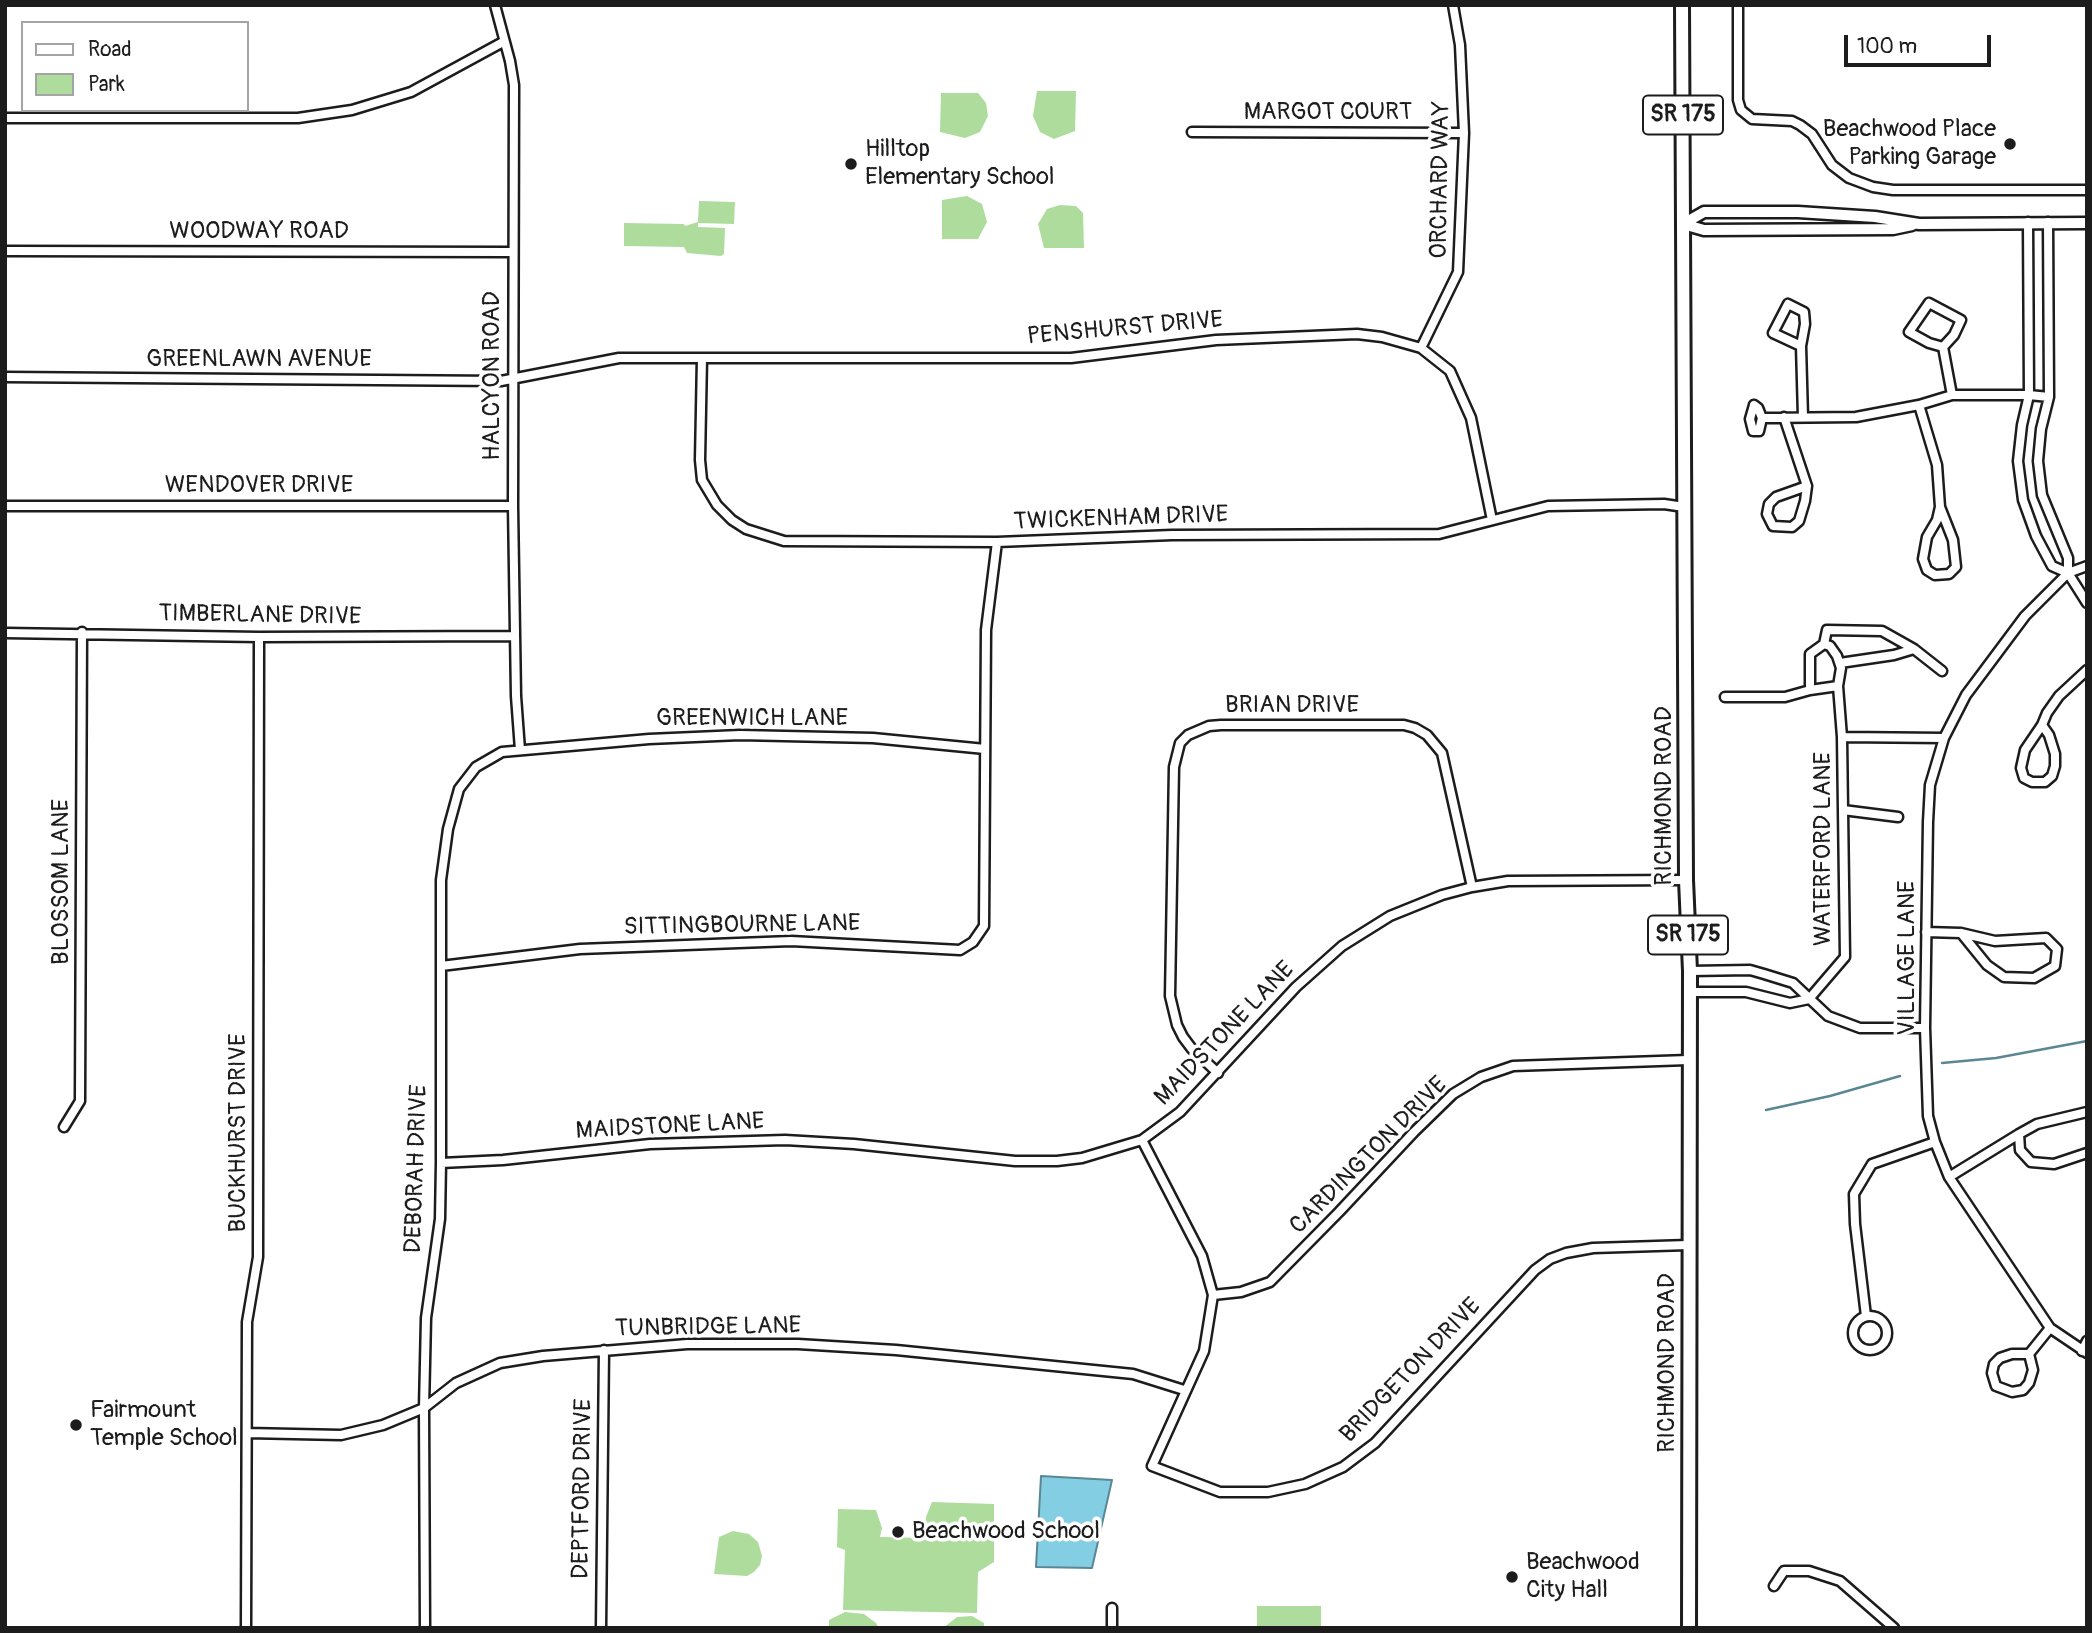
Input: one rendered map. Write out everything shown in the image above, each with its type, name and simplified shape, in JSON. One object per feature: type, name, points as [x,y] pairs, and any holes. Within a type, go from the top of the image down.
[{"type":"main road","name":"RICHMOND ROAD","points":[[1682,5],[1686,880],[1690,971],[1689,1628]]},
{"type":"street","name":"HALCYON ROAD","points":[[495,5],[514,85],[513,506],[520,750]]},
{"type":"street","name":"ORCHARD WAY","points":[[1421,348],[1458,272],[1464,133],[1460,45],[1453,5]]},
{"type":"street","points":[[1738,5],[1738,100],[1743,113],[1752,119],[1791,121],[1800,125],[1812,134],[1832,165],[1849,178],[1873,187],[1893,190],[2087,190]]},
{"type":"street","points":[[5,118],[298,118],[352,110],[411,92],[503,42]]},
{"type":"street","name":"MARGOT COURT","points":[[1192,132],[1464,133]]},
{"type":"street","points":[[1683,224],[1704,212],[1812,212],[1919,224]]},
{"type":"street","points":[[2028,222],[2029,395],[2018,461],[2023,499],[2036,536],[2052,566],[2068,573]]},
{"type":"street","points":[[2048,222],[2049,397],[2041,429],[2038,461],[2042,495],[2068,558],[2068,573],[2087,603]]},
{"type":"street","points":[[1683,224],[1704,230],[1893,229],[1919,224],[2087,223]]},
{"type":"street","name":"WOODWAY ROAD","points":[[5,251],[512,252]]},
{"type":"street","points":[[1929,303],[1961,320],[1954,335],[1942,347],[1909,332],[1929,303]]},
{"type":"street","points":[[1801,346],[1773,332],[1788,304],[1804,312],[1801,346],[1803,417]]},
{"type":"street","name":"PENSHURST DRIVE","points":[[513,378],[619,358],[1071,358],[1216,340],[1357,334],[1382,337],[1421,348],[1450,371],[1471,418],[1492,520]]},
{"type":"street","points":[[1942,347],[1952,396]]},
{"type":"street","name":"TWICKENHAM DRIVE","points":[[702,358],[699,460],[702,480],[717,505],[733,520],[746,529],[784,541],[998,542],[1172,535],[1439,534],[1548,506],[1664,504],[1684,507]]},
{"type":"street","name":"GREENLAWN AVENUE","points":[[5,377],[487,381],[513,378]]},
{"type":"street","points":[[1762,418],[1856,416],[1952,396],[2049,397]]},
{"type":"street","points":[[1919,405],[1937,465],[1940,507],[1955,548],[1956,567],[1949,574],[1935,575],[1927,570],[1923,559],[1927,537],[1937,520],[1940,507]]},
{"type":"street","points":[[1784,416],[1807,486],[1799,521],[1792,527],[1773,526],[1767,514],[1769,504],[1776,497],[1807,486]]},
{"type":"street","name":"WENDOVER DRIVE","points":[[5,506],[513,506]]},
{"type":"street","name":"SITTINGBOURNE LANE","points":[[441,965],[580,948],[778,941],[866,943],[960,950],[973,942],[984,926],[986,630],[998,542]]},
{"type":"street","name":"VILLAGE LANE","points":[[2084,1352],[2050,1328],[1949,1177],[1928,1116],[1925,1028],[1930,785],[1944,738],[1966,695],[2025,616],[2068,573],[2087,566]]},
{"type":"street","points":[[1810,690],[1810,654],[1824,644],[1827,630],[1882,631],[1914,649],[1942,671]]},
{"type":"street","name":"TIMBERLANE DRIVE","points":[[5,633],[82,632],[259,637],[515,636]]},
{"type":"street","name":"BLOSSOM LANE","points":[[64,1127],[80,1101],[82,632]]},
{"type":"street","name":"BUCKHURST DRIVE","points":[[246,1628],[247,1322],[258,1257],[259,637]]},
{"type":"street","points":[[1824,644],[1829,646],[1840,663],[1894,655],[1914,649]]},
{"type":"street","name":"WATERFORD LANE","points":[[1810,999],[1845,957],[1842,737],[1838,686],[1840,663]]},
{"type":"street","points":[[2042,725],[2049,735],[2055,754],[2055,766],[2052,776],[2045,782],[2032,782],[2024,778],[2021,768],[2025,750],[2059,696],[2087,670]]},
{"type":"street","points":[[1725,697],[1785,697],[1838,686]]},
{"type":"street","name":"BRIAN DRIVE","points":[[1218,1073],[1182,1037],[1170,996],[1174,767],[1180,743],[1188,735],[1198,729],[1222,725],[1404,725],[1415,728],[1427,735],[1442,753],[1472,887]]},
{"type":"street","name":"GREENWICH LANE","points":[[520,750],[649,739],[740,735],[873,738],[985,749]]},
{"type":"street","points":[[1842,737],[1944,738]]},
{"type":"street","name":"DEBORAH DRIVE","points":[[425,1628],[426,1318],[440,1219],[443,858],[456,795],[467,777],[488,759],[502,752],[520,750]]},
{"type":"street","points":[[1843,810],[1898,817]]},
{"type":"street","name":"MAIDSTONE LANE","points":[[441,1163],[503,1160],[650,1144],[785,1140],[855,1144],[1015,1161],[1082,1158],[1142,1140],[1180,1112],[1296,986],[1342,946],[1390,916],[1442,895],[1472,887],[1541,880],[1686,880]]},
{"type":"street","points":[[1926,932],[1961,933],[1995,941],[2046,938],[2057,950],[2055,965],[2034,978],[2004,977],[1987,965],[1961,933]]},
{"type":"street","points":[[1690,971],[1750,970],[1793,983],[1828,1016],[1860,1028],[1925,1028]]},
{"type":"street","points":[[1689,992],[1746,992],[1790,1003],[1810,999]]},
{"type":"street","name":"CARDINGTON DRIVE","points":[[1213,1295],[1241,1292],[1270,1282],[1453,1094],[1481,1077],[1513,1066],[1688,1060]]},
{"type":"street","points":[[1949,1177],[2037,1124],[2087,1112]]},
{"type":"street","points":[[2019,1134],[2020,1150],[2031,1162],[2054,1164],[2087,1153]]},
{"type":"street","points":[[1142,1140],[1202,1256],[1213,1295],[1204,1351],[1184,1390]]},
{"type":"street","points":[[1867,1317],[1855,1224],[1854,1194],[1872,1164],[1935,1142]]},
{"type":"street","name":"BRIDGETON DRIVE","points":[[1184,1390],[1152,1466],[1220,1492],[1268,1492],[1305,1484],[1343,1467],[1375,1443],[1535,1270],[1550,1259],[1593,1248],[1688,1245]]},
{"type":"street","points":[[1867,1317],[1878,1319],[1886,1329],[1885,1340],[1878,1348],[1860,1347],[1853,1338],[1854,1326],[1867,1317]]},
{"type":"street","points":[[2029,1354],[2050,1328]]},
{"type":"street","points":[[2084,1352],[2087,1341]]},
{"type":"street","name":"TUNBRIDGE LANE","points":[[247,1433],[341,1434],[383,1425],[424,1408],[456,1383],[500,1363],[543,1356],[687,1344],[798,1344],[884,1349],[1133,1374],[1184,1390]]},
{"type":"street","name":"DEPTFORD DRIVE","points":[[601,1628],[604,1350]]},
{"type":"street","points":[[2012,1354],[2029,1354],[2033,1370],[2029,1383],[2023,1390],[2012,1392],[1996,1386],[1992,1373],[1994,1364],[2000,1358],[2012,1354]]},
{"type":"street","points":[[1774,1586],[1784,1571],[1810,1571],[1840,1581],[1894,1628]]},
{"type":"street","points":[[1112,1608],[1112,1628]]},
{"type":"green space","points":[[1037,91],[1076,91],[1075,131],[1054,139],[1040,132],[1033,116]]},
{"type":"green space","points":[[941,93],[978,93],[986,103],[988,116],[980,132],[965,138],[940,132]]},
{"type":"green space","points":[[967,196],[982,204],[987,222],[978,239],[942,239],[942,200]]},
{"type":"green space","points":[[699,201],[735,202],[734,224],[698,223],[698,227],[725,228],[724,254],[721,256],[687,253],[684,247],[624,246],[624,223],[685,226],[698,222]]},
{"type":"green space","points":[[1060,205],[1076,206],[1083,213],[1084,248],[1044,248],[1038,224],[1047,209]]},
{"type":"green space","points":[[932,1502],[994,1504],[994,1562],[978,1572],[977,1613],[843,1610],[845,1550],[837,1547],[838,1509],[876,1510],[882,1528],[880,1537],[924,1538],[926,1517]]},
{"type":"green space","points":[[733,1531],[749,1534],[758,1542],[762,1556],[760,1565],[747,1576],[714,1574],[719,1537]]},
{"type":"green space","points":[[1257,1606],[1321,1606],[1321,1628],[1257,1628]]},
{"type":"green space","points":[[845,1612],[864,1614],[879,1628],[829,1628],[829,1620]]},
{"type":"green space","points":[[972,1616],[984,1623],[984,1628],[943,1628],[957,1617]]},
{"type":"water","points":[[1041,1476],[1112,1480],[1092,1568],[1036,1567]]},
{"type":"waterway","points":[[1942,1063],[1996,1058],[2087,1041]]},
{"type":"waterway","points":[[1766,1110],[1830,1096],[1900,1076]]},
{"type":"place","name":"Beachwood Place Parking Garage","points":[[2010,144]]},
{"type":"place","name":"Hilltop Elementary School","points":[[851,164]]},
{"type":"place","name":"Fairmount Temple School","points":[[76,1425]]},
{"type":"place","name":"Beachwood School","points":[[898,1532]]},
{"type":"place","name":"Beachwood City Hall","points":[[1512,1577]]}]
